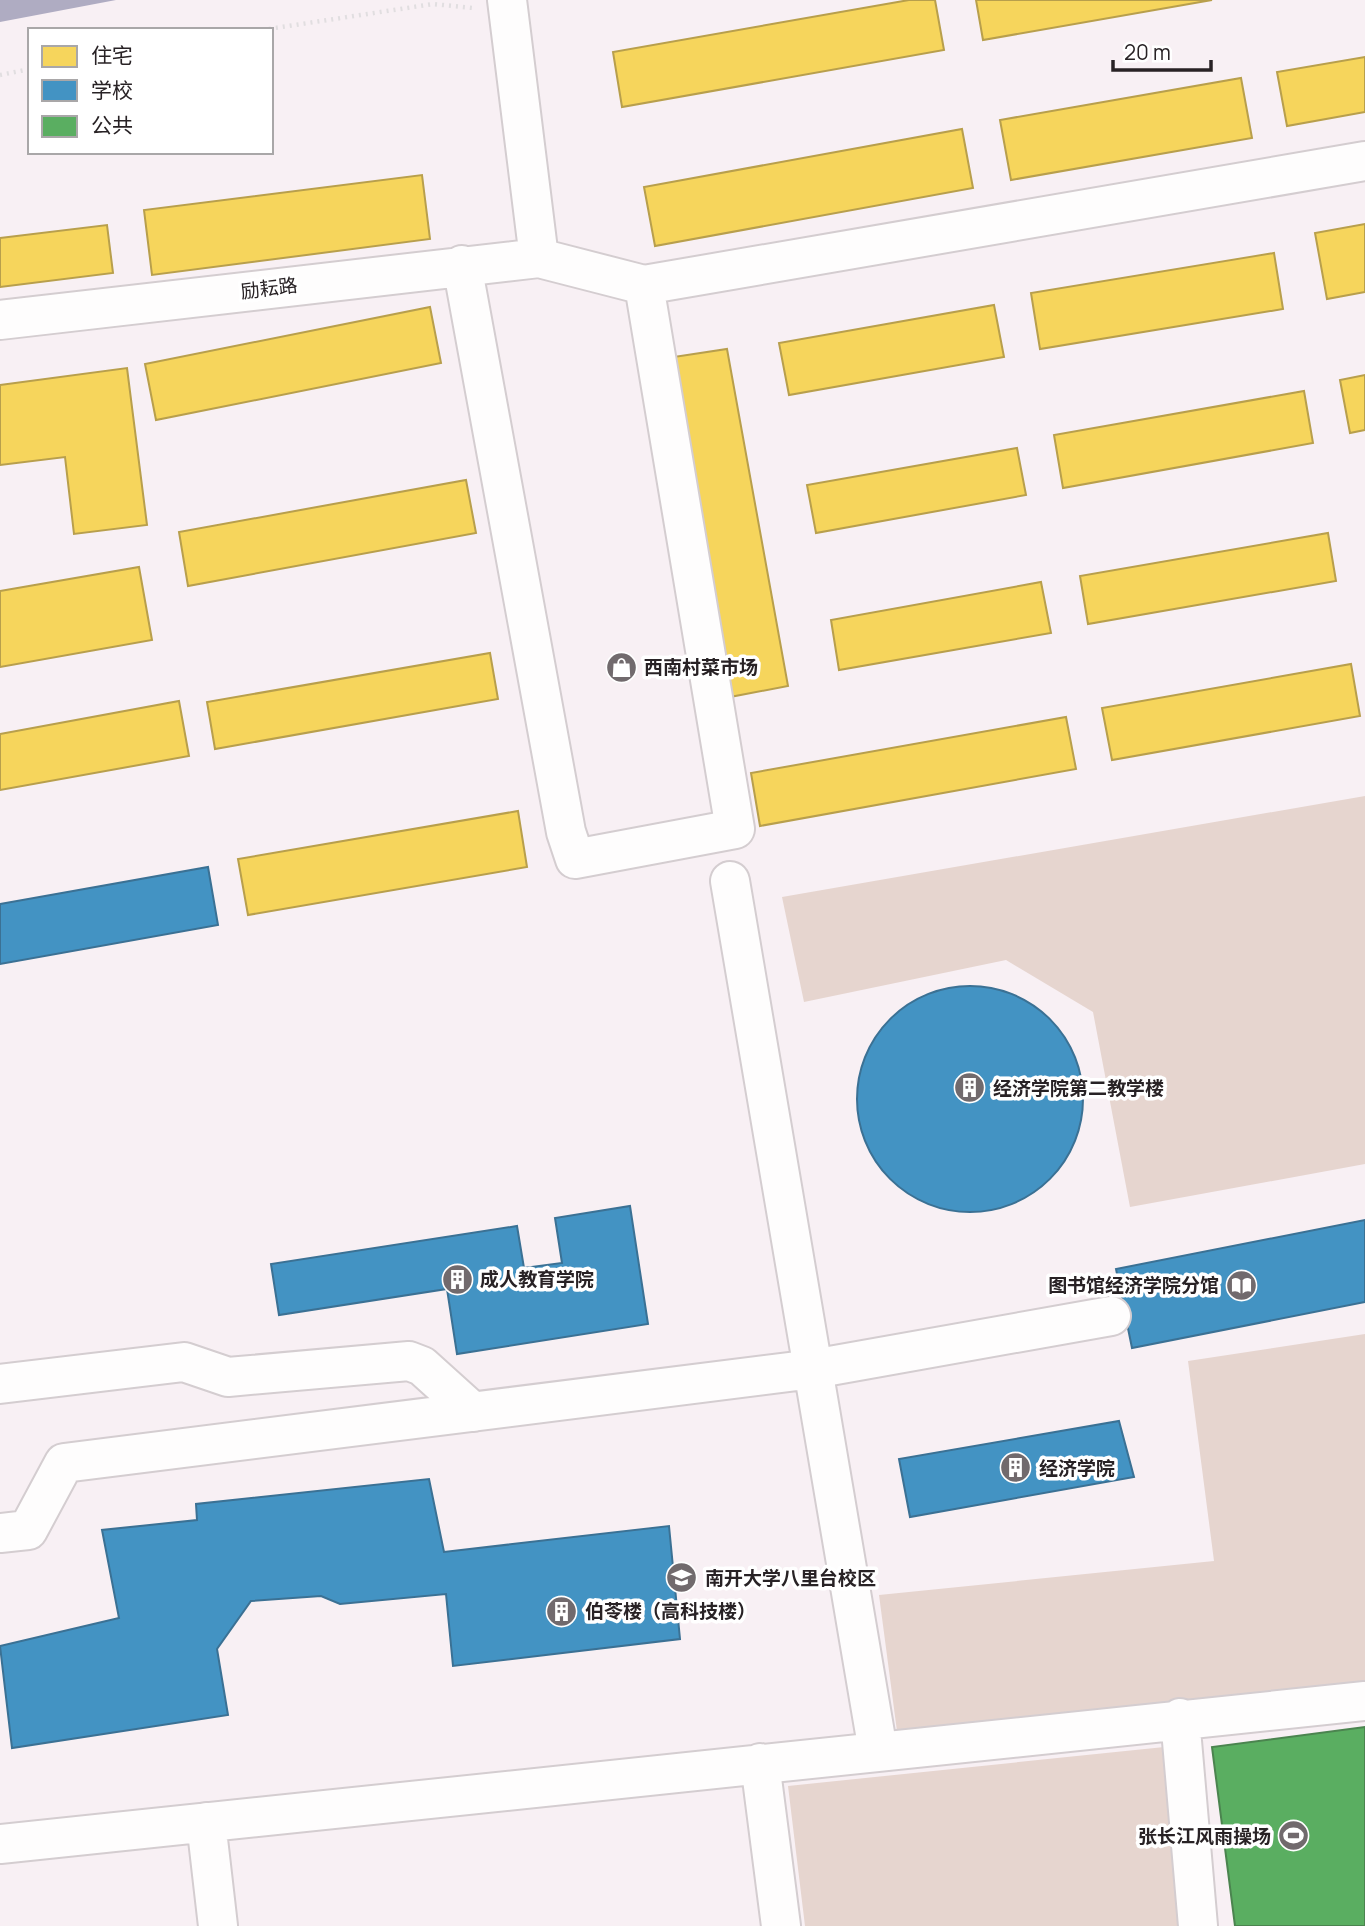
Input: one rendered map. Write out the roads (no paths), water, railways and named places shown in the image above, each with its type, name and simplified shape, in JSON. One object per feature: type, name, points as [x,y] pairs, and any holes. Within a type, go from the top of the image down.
[{"type":"street","points":[[508,6],[539,258]]},
{"type":"street","points":[[462,265],[566,832],[575,859],[735,828],[644,285],[1365,161]]},
{"type":"street","name":"励耘路","points":[[0,320],[539,258],[644,285]]},
{"type":"street","points":[[730,880],[878,1751]]},
{"type":"street","points":[[0,1533],[28,1530],[64,1463],[813,1369],[1111,1316]]},
{"type":"street","points":[[0,1384],[184,1362],[228,1377],[409,1361],[422,1366],[473,1412]]},
{"type":"street","points":[[0,1844],[1181,1718],[1365,1701]]},
{"type":"street","points":[[1181,1718],[1198,1926]]},
{"type":"street","points":[[760,1763],[781,1926]]},
{"type":"street","points":[[206,1822],[218,1926]]},
{"type":"place","name":"西南村菜市场","points":[[621,667]]},
{"type":"place","name":"经济学院第二教学楼","points":[[970,1088]]},
{"type":"place","name":"成人教育学院","points":[[457,1279]]},
{"type":"place","name":"图书馆经济学院分馆","points":[[1242,1285]]},
{"type":"place","name":"经济学院","points":[[1016,1468]]},
{"type":"place","name":"南开大学八里台校区","points":[[682,1578]]},
{"type":"place","name":"伯苓楼（高科技楼）","points":[[562,1611]]},
{"type":"place","name":"张长江风雨操场","points":[[1294,1836]]}]
